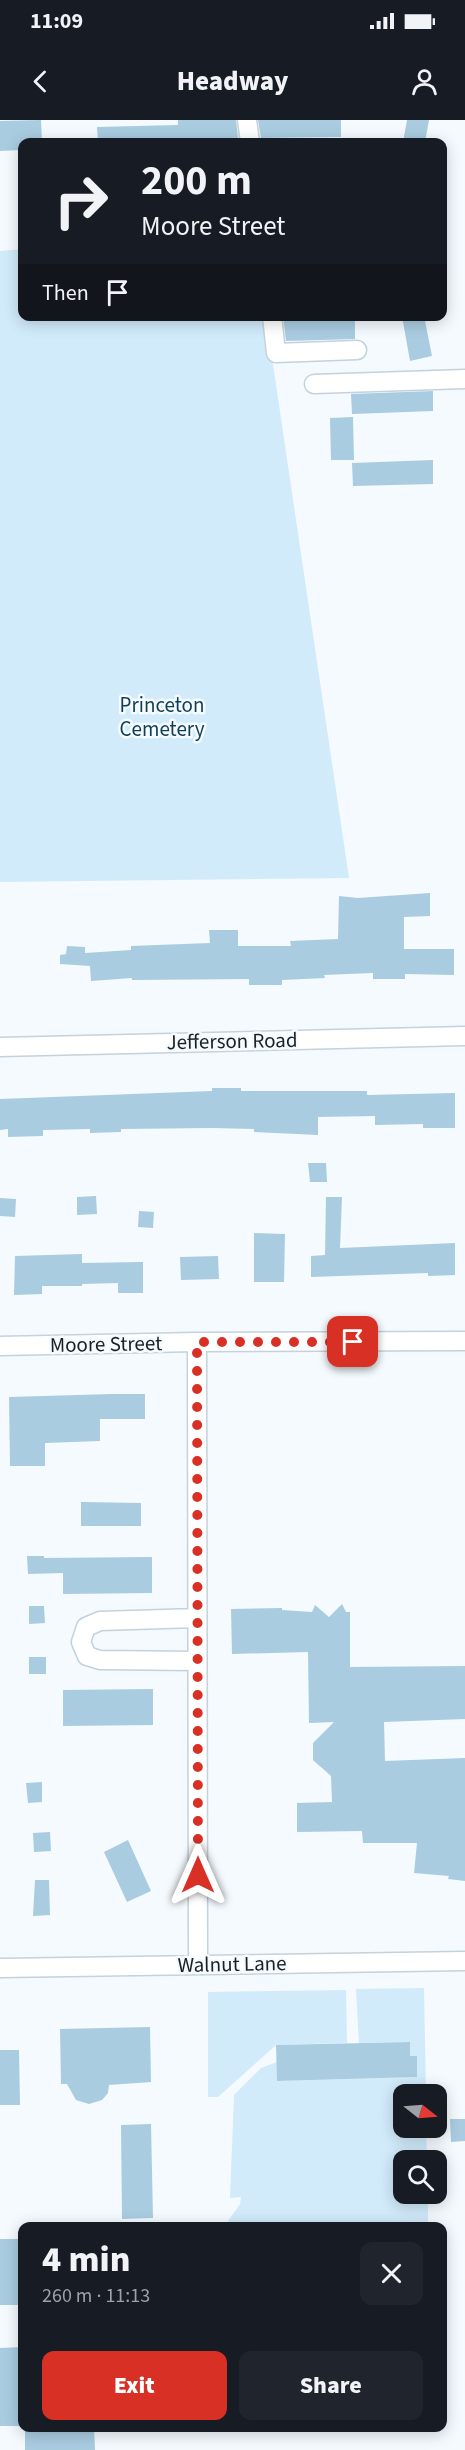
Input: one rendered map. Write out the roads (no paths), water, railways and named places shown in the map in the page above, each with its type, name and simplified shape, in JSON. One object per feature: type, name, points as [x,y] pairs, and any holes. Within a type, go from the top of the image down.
[{"type":"street","points":[[247,120],[249,138]]},
{"type":"street","points":[[273,321],[276,353],[357,350]]},
{"type":"street","points":[[314,384],[465,379]]},
{"type":"street","name":"Jefferson Road","points":[[0,1047],[465,1036]]},
{"type":"street","name":"Moore Street","points":[[0,1346],[197,1342],[465,1341]]},
{"type":"street","points":[[197,1342],[198,1964]]},
{"type":"street","points":[[197,1618],[100,1621],[86,1627],[81,1642],[87,1656],[100,1660],[197,1661]]},
{"type":"street","name":"Walnut Lane","points":[[0,1968],[465,1961]]},
{"type":"park label","name":"Princeton Cemetery","points":[[162,717]]}]
